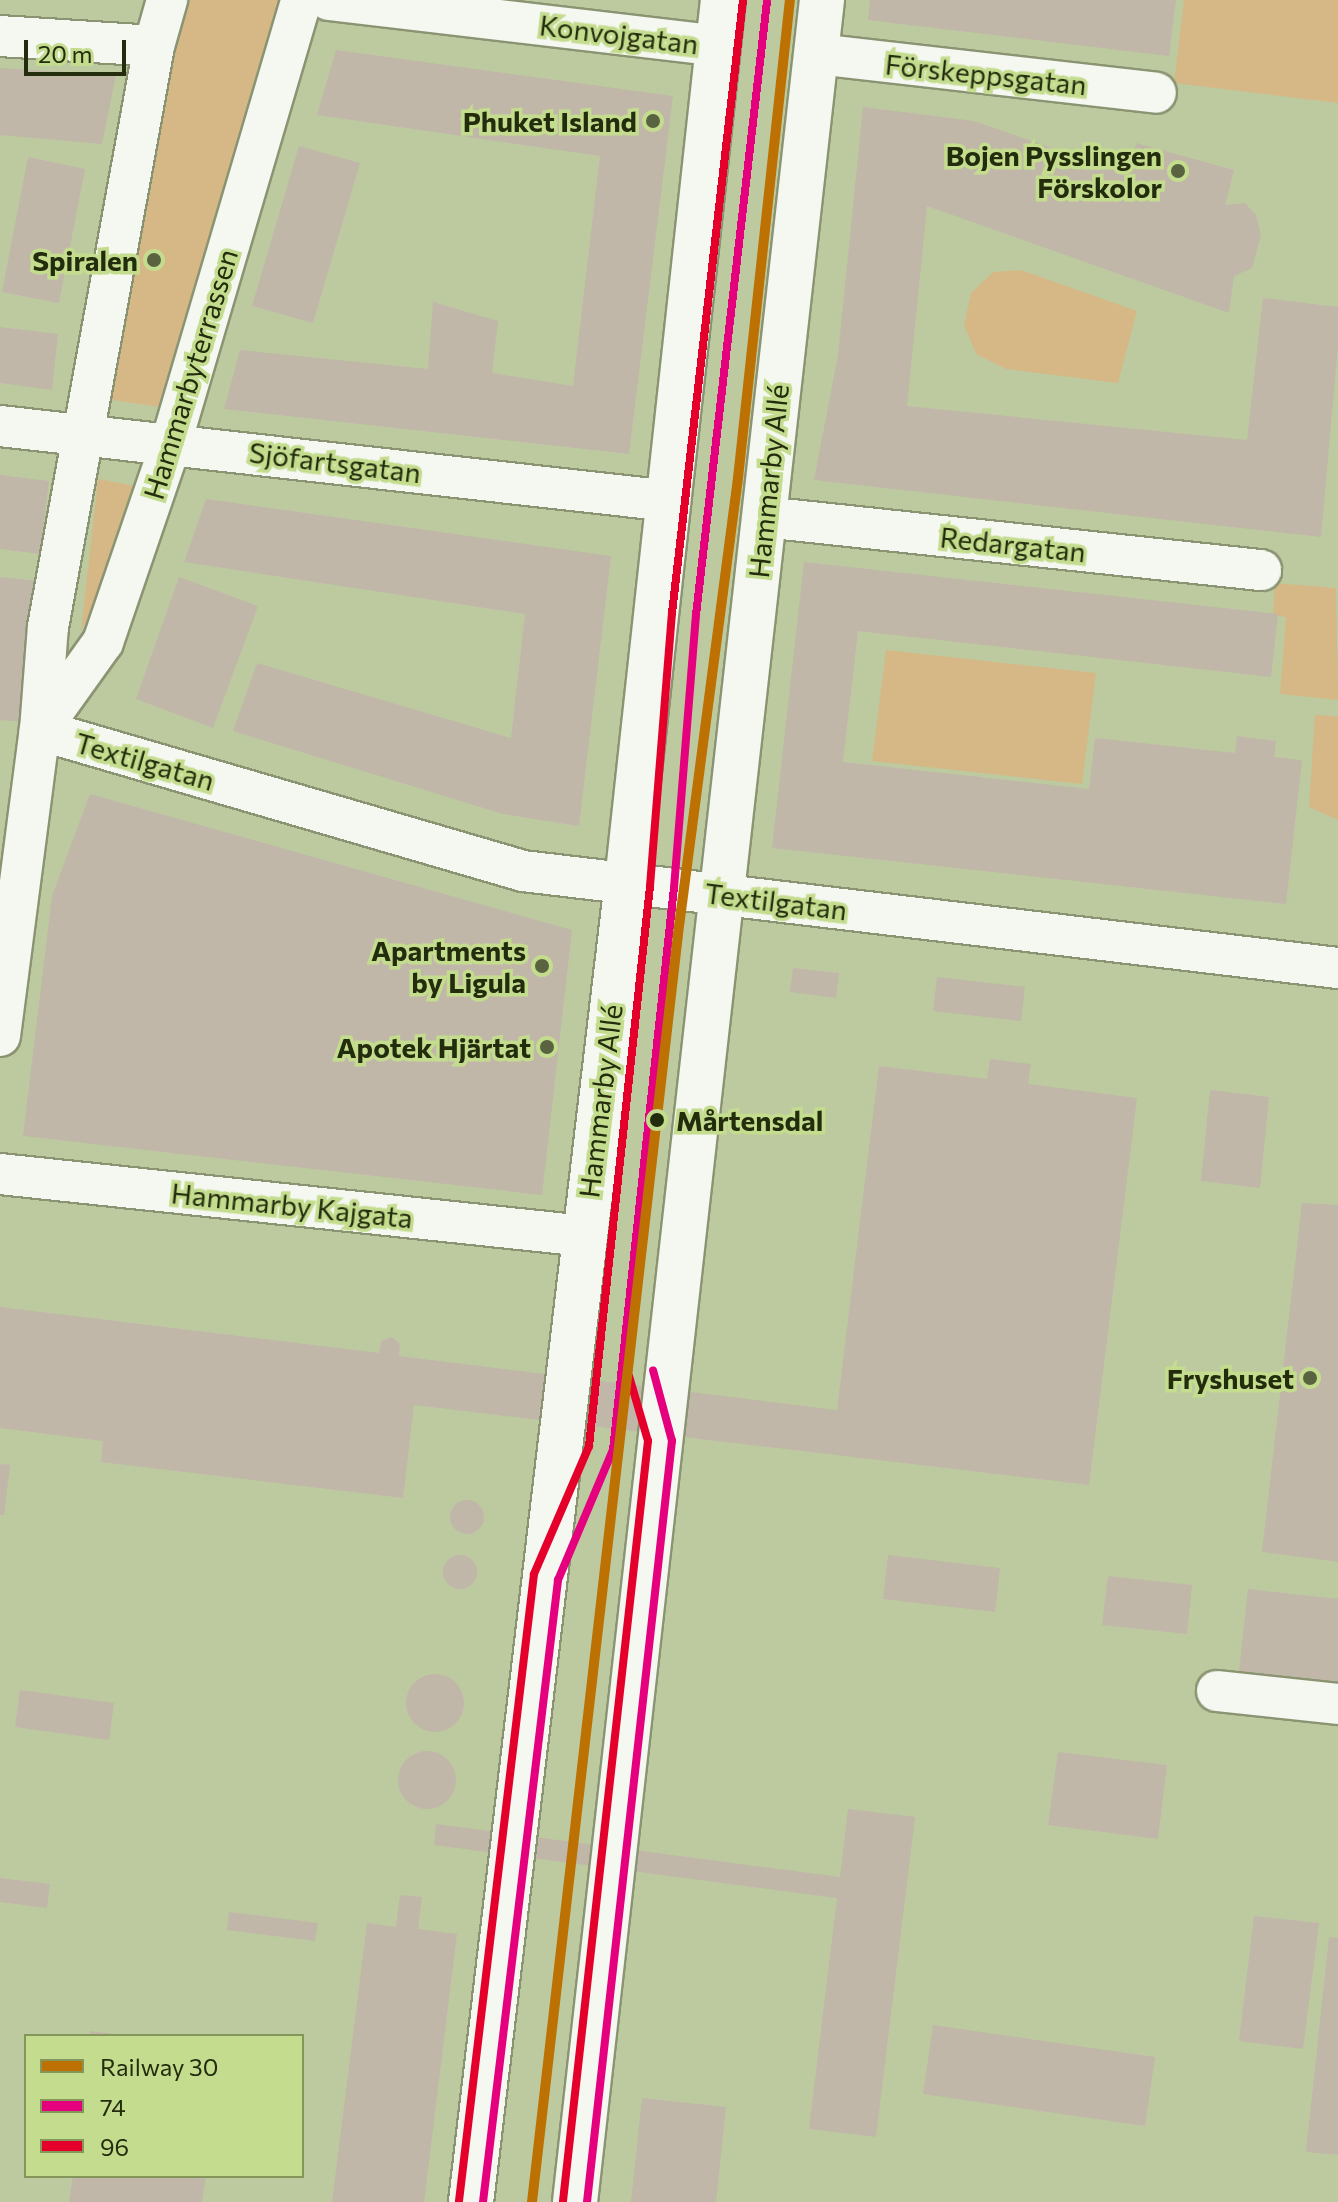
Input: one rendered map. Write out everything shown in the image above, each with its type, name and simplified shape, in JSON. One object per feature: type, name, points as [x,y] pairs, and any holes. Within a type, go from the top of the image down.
[{"type":"street","name":"Hammarbyterrassen","points":[[0,1036],[40,730],[48,627],[154,46],[167,0]]},
{"type":"street","name":"Hammarbyterrassen","points":[[40,730],[103,642],[171,443],[301,0]]},
{"type":"street","name":"Konvojgatan","points":[[329,0],[718,46]]},
{"type":"street","name":"Hammarby Allé","points":[[471,2202],[627,882],[723,0]]},
{"type":"street","name":"Hammarby Allé","points":[[575,2202],[822,0]]},
{"type":"street","points":[[0,36],[154,46]]},
{"type":"street","name":"Förskeppsgatan","points":[[816,54],[1156,93]]},
{"type":"street","name":"Sjöfartsgatan","points":[[0,426],[670,501]]},
{"type":"street","name":"Redargatan","points":[[764,517],[1261,570]]},
{"type":"street","name":"Textilgatan","points":[[40,730],[523,871],[1338,968]]},
{"type":"street","name":"Hammarby Kajgata","points":[[0,1174],[585,1236]]},
{"type":"street","points":[[1217,1691],[1338,1704]]},
{"type":"shaded area","points":[[179,0],[289,0],[166,408],[106,399]]},
{"type":"shaded area","points":[[1184,0],[1338,0],[1338,103],[1174,83]]},
{"type":"shaded area","points":[[1021,270],[1137,311],[1118,383],[1006,369],[976,354],[964,325],[971,293],[993,272]]},
{"type":"shaded area","points":[[98,479],[151,489],[81,631]]},
{"type":"shaded area","points":[[1275,583],[1336,588],[1338,700],[1280,694],[1286,617],[1273,615]]},
{"type":"shaded area","points":[[886,650],[1096,673],[1082,784],[872,761]]},
{"type":"shaded area","points":[[1315,715],[1338,716],[1338,820],[1309,807]]},
{"type":"building","points":[[870,0],[1176,0],[1169,56],[868,20]]},
{"type":"building","points":[[336,50],[673,96],[629,454],[224,409],[240,350],[428,369],[433,302],[498,321],[492,373],[573,386],[600,156],[317,115]]},
{"type":"building","points":[[0,68],[116,75],[102,144],[0,135]]},
{"type":"building","points":[[863,107],[974,121],[1130,175],[1136,143],[1234,170],[1225,205],[1245,203],[1256,215],[1261,235],[1252,268],[1234,276],[1229,313],[927,206],[907,406],[1247,440],[1263,298],[1338,307],[1338,345],[1321,537],[814,480],[838,355]]},
{"type":"building","points":[[299,146],[360,163],[313,323],[252,306]]},
{"type":"building","points":[[28,157],[85,169],[59,303],[2,292]]},
{"type":"building","points":[[0,327],[58,334],[52,390],[0,383]]},
{"type":"building","points":[[0,475],[49,481],[40,554],[0,549]]},
{"type":"building","points":[[206,499],[611,556],[579,826],[503,814],[233,731],[257,663],[511,738],[525,614],[184,562]]},
{"type":"building","points":[[804,562],[1278,614],[1271,677],[858,631],[843,762],[1089,789],[1095,738],[1235,753],[1237,736],[1276,741],[1274,757],[1302,760],[1286,904],[772,848]]},
{"type":"building","points":[[0,577],[38,581],[24,722],[0,720]]},
{"type":"building","points":[[179,577],[258,606],[213,728],[136,699]]},
{"type":"building","points":[[90,794],[572,930],[542,1195],[23,1136],[52,896]]},
{"type":"building","points":[[793,968],[839,973],[836,998],[790,992]]},
{"type":"building","points":[[937,977],[1025,987],[1021,1021],[933,1011]]},
{"type":"building","points":[[990,1059],[1031,1064],[1028,1084],[1137,1098],[1089,1485],[414,1405],[403,1498],[101,1462],[103,1441],[0,1428],[0,1307],[379,1353],[381,1341],[392,1337],[400,1344],[399,1356],[837,1410],[879,1066],[987,1079]]},
{"type":"building","points":[[1210,1090],[1269,1097],[1260,1188],[1201,1181]]},
{"type":"building","name":"Fryshuset","points":[[1302,1203],[1338,1205],[1338,1562],[1262,1552]]},
{"type":"building","points":[[0,1464],[10,1465],[4,1515],[0,1515]]},
{"type":"building","points":[[467,1500],[479,1505],[484,1517],[479,1529],[467,1534],[455,1529],[450,1517],[455,1505]]},
{"type":"building","points":[[460,1555],[472,1560],[477,1572],[472,1584],[460,1589],[448,1584],[443,1572],[448,1560]]},
{"type":"building","points":[[888,1555],[1000,1568],[995,1612],[883,1599]]},
{"type":"building","points":[[1108,1576],[1192,1585],[1187,1634],[1102,1625]]},
{"type":"building","points":[[1248,1589],[1338,1599],[1338,1682],[1239,1671]]},
{"type":"building","points":[[435,1674],[455,1683],[464,1703],[455,1723],[435,1732],[415,1723],[406,1703],[415,1683]]},
{"type":"building","points":[[20,1690],[114,1703],[109,1740],[15,1727]]},
{"type":"building","points":[[427,1751],[447,1760],[456,1780],[447,1800],[427,1809],[407,1800],[398,1780],[407,1760]]},
{"type":"building","points":[[1058,1752],[1167,1765],[1158,1839],[1048,1825]]},
{"type":"building","points":[[848,1809],[915,1817],[876,2137],[809,2129],[837,1898],[434,1845],[436,1824],[840,1877]]},
{"type":"building","points":[[0,1878],[50,1884],[47,1908],[0,1902]]},
{"type":"building","points":[[400,1895],[422,1897],[418,1929],[457,1934],[424,2202],[332,2202],[367,1923],[396,1927]]},
{"type":"building","points":[[229,1912],[318,1923],[315,1941],[227,1930]]},
{"type":"building","points":[[1254,1916],[1319,1923],[1303,2049],[1239,2041]]},
{"type":"building","points":[[1329,1937],[1338,1938],[1338,2155],[1306,2152]]},
{"type":"building","points":[[933,2025],[1155,2057],[1145,2126],[923,2094]]},
{"type":"building","points":[[642,2098],[726,2107],[716,2202],[631,2202]]},
{"type":"building","points":[[73,2178],[206,2178],[202,2202],[69,2202]]},
{"type":"rail line","name":"30","points":[[532,2202],[678,934],[738,478],[790,0]]},
{"type":"transit line","name":"96","points":[[459,2201],[534,1574],[589,1446],[650,886],[672,613],[743,0]]},
{"type":"transit line","name":"74","points":[[483,2202],[558,1580],[613,1450],[674,888],[696,615],[767,1]]},
{"type":"transit line","name":"74","points":[[587,2202],[672,1441],[653,1370]]},
{"type":"transit line","name":"96","points":[[563,2201],[648,1441],[629,1376]]},
{"type":"place","name":"Phuket Island","points":[[653,121]]},
{"type":"place","name":"Bojen Pysslingen Förskolor","points":[[1178,171]]},
{"type":"place","name":"Spiralen","points":[[154,260]]},
{"type":"place","name":"Apartments by Ligula","points":[[542,966]]},
{"type":"place","name":"Apotek Hjärtat","points":[[547,1047]]},
{"type":"place","name":"Mårtensdal","points":[[657,1120]]},
{"type":"place","name":"Fryshuset","points":[[1310,1378]]}]
